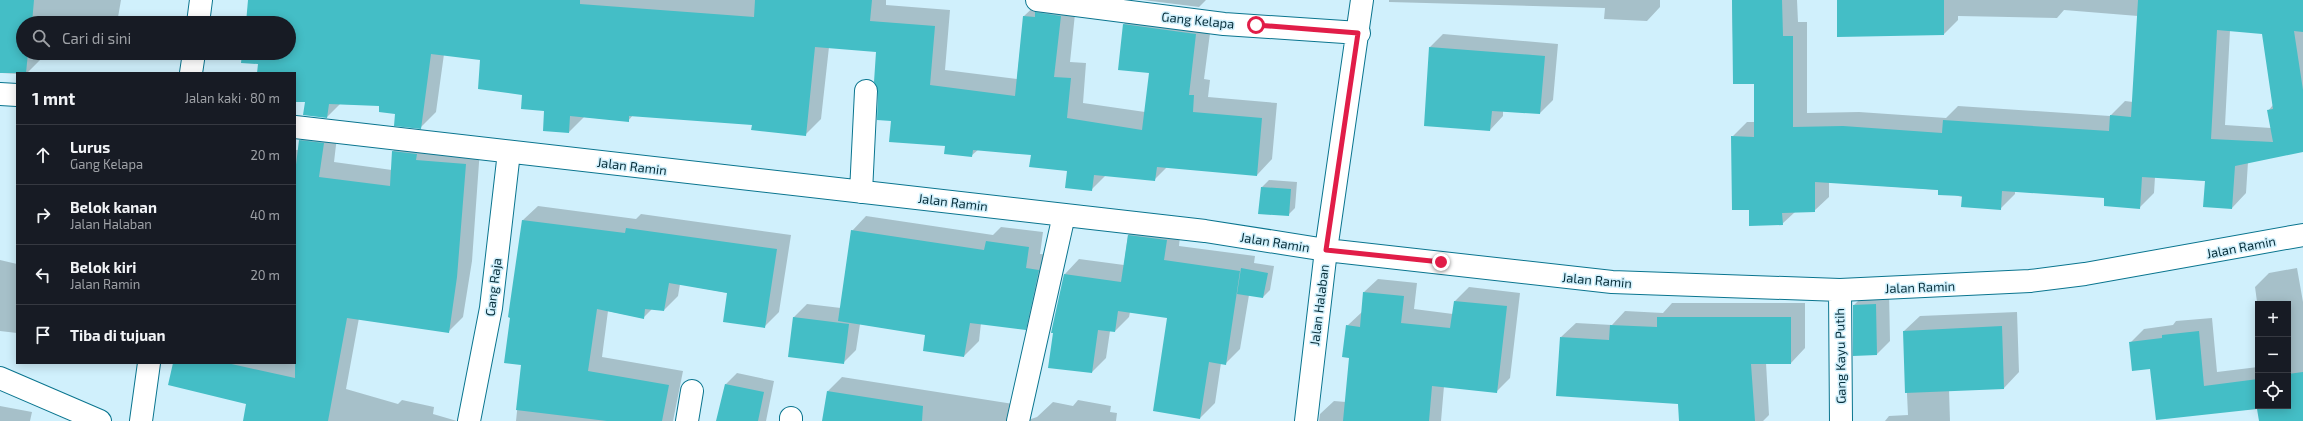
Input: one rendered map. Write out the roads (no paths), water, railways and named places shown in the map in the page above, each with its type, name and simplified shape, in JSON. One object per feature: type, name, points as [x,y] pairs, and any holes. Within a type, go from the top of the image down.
[{"type":"street","points":[[199,16],[201,0]]},
{"type":"street","name":"Gang Kelapa","points":[[1038,0],[1224,24],[1358,33]]},
{"type":"street","name":"Jalan Halaban","points":[[1306,421],[1326,250],[1362,0]]},
{"type":"street","points":[[191,72],[193,60]]},
{"type":"street","points":[[861,192],[866,91]]},
{"type":"street","points":[[0,94],[16,95]]},
{"type":"street","name":"Jalan Ramin","points":[[296,127],[1205,231],[1326,250],[1612,282],[1840,290],[2030,282],[2101,272],[2303,235]]},
{"type":"street","name":"Gang Raja","points":[[469,421],[491,308],[509,152]]},
{"type":"street","points":[[1018,421],[1064,215]]},
{"type":"street","name":"Gang Kayu Putih","points":[[1840,290],[1841,421]]},
{"type":"street","points":[[141,421],[149,364]]},
{"type":"street","points":[[0,378],[100,421]]},
{"type":"street","points":[[687,421],[692,391]]}]
